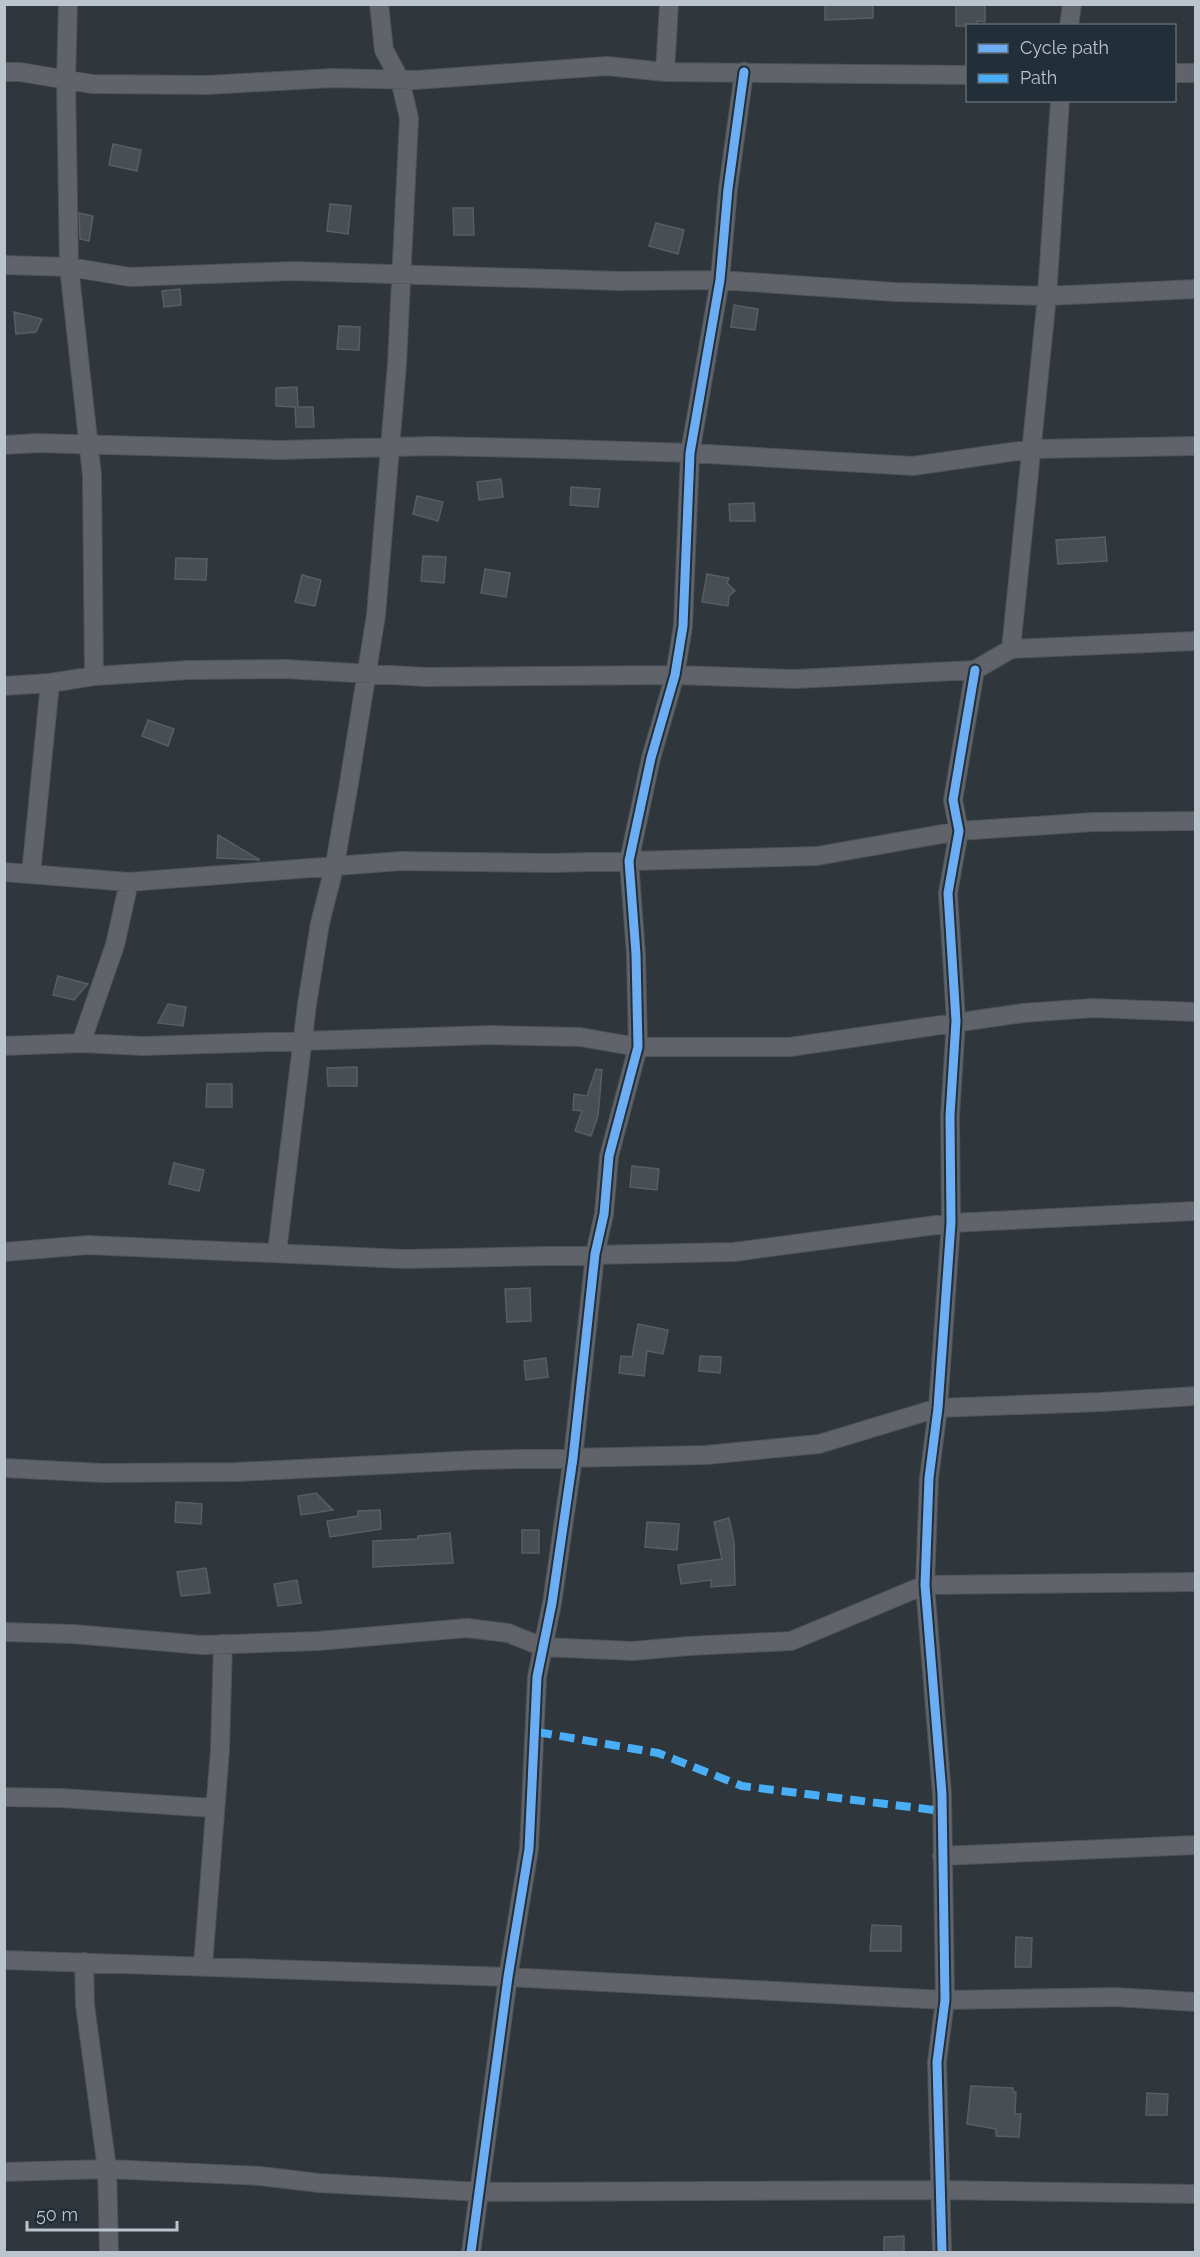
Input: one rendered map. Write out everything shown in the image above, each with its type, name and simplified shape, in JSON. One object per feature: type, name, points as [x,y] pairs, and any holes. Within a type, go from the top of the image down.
[{"type":"street","points":[[68,4],[66,80],[69,267],[92,476],[94,676]]},
{"type":"street","points":[[277,1252],[320,923],[335,864],[376,615],[401,275],[409,118],[400,80],[384,50],[379,4]]},
{"type":"street","points":[[665,72],[669,4]]},
{"type":"street","points":[[1069,24],[1072,4]]},
{"type":"street","points":[[4,72],[20,72],[92,84],[207,86],[333,78],[400,80],[607,66],[665,72],[966,75]]},
{"type":"street","points":[[471,2253],[508,1977],[529,1849],[534,1795],[537,1677],[573,1458],[595,1254],[604,1214],[609,1156],[638,1047],[629,861],[651,758],[675,675],[683,626],[690,453],[720,280],[728,189],[744,72]]},
{"type":"street","points":[[1176,74],[1196,73]]},
{"type":"street","points":[[1011,649],[1047,296],[1060,102]]},
{"type":"street","points":[[4,265],[69,267],[130,278],[293,271],[620,281],[720,280],[895,291],[1047,296],[1196,289]]},
{"type":"street","points":[[4,445],[38,443],[280,450],[432,446],[690,453],[913,466],[1032,449],[1196,446]]},
{"type":"street","points":[[4,686],[50,683],[94,676],[189,670],[285,669],[426,677],[675,675],[795,679],[975,670],[1011,649],[1196,641]]},
{"type":"street","points":[[942,2253],[937,2062],[945,2000],[942,1794],[925,1585],[929,1478],[938,1408],[951,1223],[950,1116],[956,1021],[948,893],[959,831],[953,800],[973,693],[975,670]]},
{"type":"street","points":[[31,874],[50,683]]},
{"type":"street","points":[[4,872],[129,882],[335,864],[401,861],[629,861],[817,856],[959,831],[1094,822],[1196,821]]},
{"type":"street","points":[[81,1043],[115,945],[129,882]]},
{"type":"street","points":[[4,1046],[81,1043],[144,1046],[490,1035],[580,1037],[638,1047],[790,1047],[956,1021],[1093,1008],[1196,1012]]},
{"type":"street","points":[[4,1252],[88,1245],[405,1258],[734,1252],[951,1223],[1196,1211]]},
{"type":"street","points":[[4,1468],[103,1473],[237,1472],[573,1458],[706,1455],[819,1444],[938,1408],[1132,1401],[1196,1396]]},
{"type":"street","points":[[4,1632],[74,1634],[202,1646],[318,1641],[467,1628],[508,1633],[543,1647],[633,1651],[791,1641],[925,1585],[1196,1582]]},
{"type":"street","points":[[203,1965],[220,1749],[223,1644]]},
{"type":"street","points":[[4,1797],[61,1798],[214,1808]]},
{"type":"street","points":[[942,1856],[1196,1845]]},
{"type":"street","points":[[4,1960],[508,1977],[945,2000],[1115,1997],[1196,2002]]},
{"type":"street","points":[[84,1962],[85,2006],[107,2169],[109,2253]]},
{"type":"street","points":[[4,2172],[107,2169],[260,2176],[319,2183],[480,2192],[940,2190],[1196,2194]]},
{"type":"building","points":[[825,4],[873,4],[873,18],[825,20]]},
{"type":"building","points":[[956,4],[985,4],[985,22],[977,21],[977,24],[956,26]]},
{"type":"building","points":[[113,144],[141,150],[137,171],[109,165]]},
{"type":"building","points":[[330,204],[351,206],[348,234],[327,231]]},
{"type":"building","points":[[453,208],[473,208],[474,235],[454,235]]},
{"type":"building","points":[[79,213],[93,216],[89,241],[80,239]]},
{"type":"building","points":[[656,223],[684,230],[678,254],[649,246]]},
{"type":"building","points":[[180,289],[181,305],[164,307],[162,291]]},
{"type":"building","points":[[734,305],[758,309],[755,330],[731,327]]},
{"type":"building","points":[[14,312],[42,319],[36,332],[16,334]]},
{"type":"building","points":[[339,326],[360,327],[359,350],[337,349]]},
{"type":"building","points":[[297,387],[298,407],[313,407],[314,427],[296,427],[295,407],[276,406],[276,388]]},
{"type":"building","points":[[501,479],[503,497],[479,500],[477,482]]},
{"type":"building","points":[[571,487],[600,489],[598,507],[570,505]]},
{"type":"building","points":[[417,496],[443,502],[438,521],[413,514]]},
{"type":"building","points":[[754,503],[755,521],[730,521],[729,504]]},
{"type":"building","points":[[1105,537],[1107,561],[1058,564],[1056,540]]},
{"type":"building","points":[[423,556],[446,557],[444,583],[421,581]]},
{"type":"building","points":[[176,558],[207,559],[206,580],[175,579]]},
{"type":"building","points":[[485,569],[510,573],[506,597],[481,593]]},
{"type":"building","points":[[707,574],[729,578],[727,583],[735,591],[729,596],[728,606],[702,602]]},
{"type":"building","points":[[302,575],[321,580],[315,606],[295,602]]},
{"type":"building","points":[[148,720],[174,729],[168,746],[142,736]]},
{"type":"building","points":[[218,835],[260,860],[217,858]]},
{"type":"building","points":[[58,976],[88,984],[74,1000],[53,995]]},
{"type":"building","points":[[168,1004],[186,1007],[183,1026],[158,1023]]},
{"type":"building","points":[[357,1067],[357,1086],[328,1086],[327,1068]]},
{"type":"building","points":[[596,1069],[602,1070],[598,1116],[591,1136],[575,1131],[582,1111],[573,1110],[574,1094],[587,1096]]},
{"type":"building","points":[[207,1084],[232,1084],[232,1107],[206,1107]]},
{"type":"building","points":[[174,1163],[204,1170],[199,1191],[169,1184]]},
{"type":"building","points":[[632,1166],[659,1169],[657,1190],[630,1187]]},
{"type":"building","points":[[530,1288],[531,1321],[507,1322],[505,1289]]},
{"type":"building","points":[[638,1324],[668,1330],[663,1354],[647,1351],[644,1376],[619,1373],[621,1356],[632,1357]]},
{"type":"building","points":[[700,1356],[721,1357],[720,1373],[699,1371]]},
{"type":"building","points":[[546,1358],[548,1377],[526,1380],[524,1361]]},
{"type":"building","points":[[316,1493],[333,1510],[301,1515],[298,1496]]},
{"type":"building","points":[[176,1502],[202,1504],[201,1524],[175,1522]]},
{"type":"building","points":[[380,1510],[381,1529],[330,1537],[327,1521],[358,1516],[358,1511]]},
{"type":"building","points":[[729,1518],[734,1542],[735,1585],[711,1587],[711,1580],[681,1584],[678,1565],[722,1559],[714,1522]]},
{"type":"building","points":[[647,1522],[679,1524],[677,1550],[645,1547]]},
{"type":"building","points":[[522,1530],[539,1530],[539,1553],[522,1553]]},
{"type":"building","points":[[450,1533],[453,1563],[373,1567],[373,1541],[418,1539],[418,1536]]},
{"type":"building","points":[[206,1568],[210,1593],[181,1596],[177,1572]]},
{"type":"building","points":[[297,1580],[301,1603],[278,1606],[274,1584]]},
{"type":"building","points":[[872,1925],[901,1926],[901,1951],[870,1951]]},
{"type":"building","points":[[1016,1937],[1032,1938],[1031,1967],[1015,1967]]},
{"type":"building","points":[[971,2086],[1013,2088],[1013,2092],[1016,2092],[1015,2114],[1021,2114],[1019,2137],[996,2136],[996,2129],[967,2124]]},
{"type":"building","points":[[1147,2093],[1168,2094],[1167,2115],[1146,2115]]},
{"type":"building","points":[[904,2236],[904,2253],[884,2253],[884,2237]]},
{"type":"marked path","points":[[537,1732],[658,1753],[742,1786],[942,1811]]},
{"type":"cycle path","points":[[471,2252],[508,1977],[529,1849],[537,1677],[552,1603],[573,1458],[595,1254],[604,1214],[609,1156],[638,1047],[636,954],[629,861],[651,758],[675,675],[683,626],[690,453],[720,280],[728,189],[744,72]]},
{"type":"cycle path","points":[[942,2252],[937,2062],[945,2000],[942,1794],[925,1585],[929,1478],[938,1408],[951,1223],[950,1116],[956,1021],[948,893],[959,831],[953,800],[975,670]]}]
